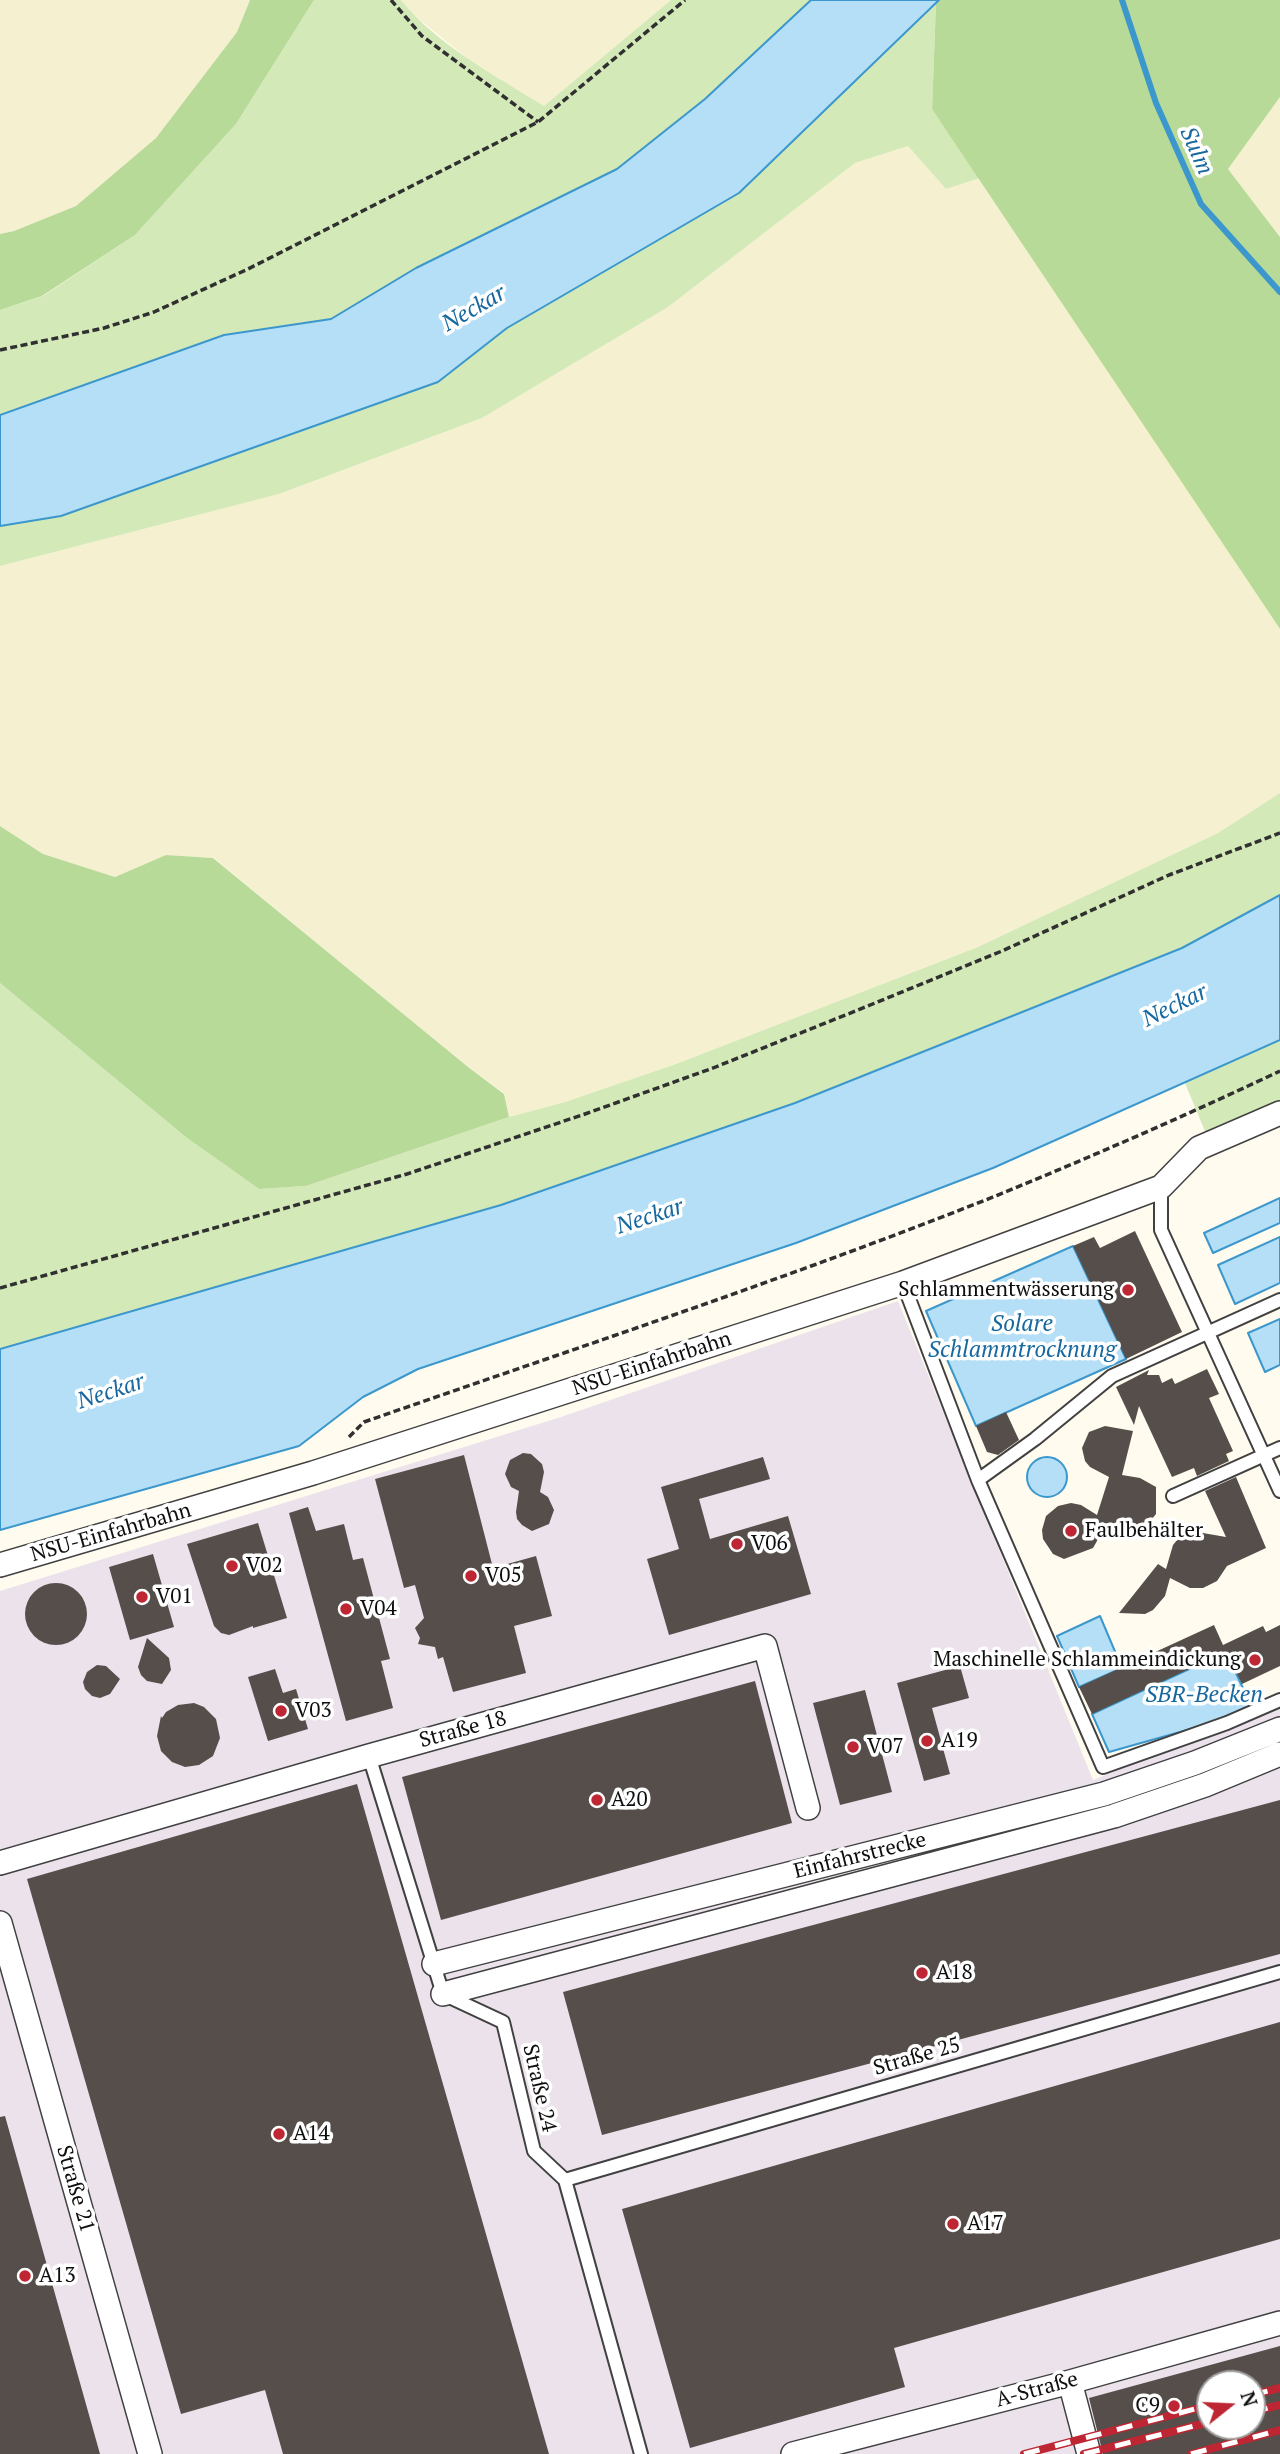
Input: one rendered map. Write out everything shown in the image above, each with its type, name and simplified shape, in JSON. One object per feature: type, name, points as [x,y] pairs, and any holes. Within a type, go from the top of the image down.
[{"type":"street","name":"NSU-Einfahrbahn","points":[[0,1565],[313,1473],[903,1283],[1161,1187],[1199,1148],[1280,1113]]},
{"type":"street","name":"Straße 18","points":[[0,1863],[369,1756],[765,1646],[808,1808]]},
{"type":"street","name":"Einfahrstrecke","points":[[434,1964],[1104,1794],[1195,1763],[1280,1729]]},
{"type":"street","name":"Einfahrstrecke","points":[[443,1994],[1114,1815],[1205,1786],[1280,1754]]},
{"type":"street","name":"Straße 21","points":[[0,1923],[150,2454]]},
{"type":"street","name":"A-Straße","points":[[793,2454],[1070,2382],[1280,2323]]},
{"type":"street","points":[[1070,2382],[1089,2454]]},
{"type":"lane","points":[[1161,1187],[1161,1230],[1280,1491]]},
{"type":"lane","points":[[903,1283],[978,1480],[1103,1767],[1227,1723],[1280,1700]]},
{"type":"lane","points":[[978,1480],[1035,1439],[1112,1376],[1280,1300]]},
{"type":"lane","points":[[1173,1496],[1280,1448]]},
{"type":"lane","points":[[369,1756],[443,1994]]},
{"type":"lane","name":"Straße 25","points":[[565,2180],[1280,1972]]},
{"type":"lane","name":"Straße 24","points":[[443,1994],[503,2022],[534,2151],[565,2180]]},
{"type":"lane","points":[[565,2180],[641,2454]]},
{"type":"path","points":[[391,0],[422,36],[538,122]]},
{"type":"path","points":[[0,350],[104,328],[154,312],[248,269],[538,122],[685,0]]},
{"type":"path","points":[[0,1288],[407,1174],[585,1114],[713,1068],[847,1015],[1002,951],[1169,875],[1280,833]]},
{"type":"path","points":[[347,1439],[364,1422],[833,1258],[998,1195],[1171,1122],[1280,1072]]},
{"type":"shaded area","points":[[0,0],[250,0],[237,32],[156,138],[76,206],[0,234]]},
{"type":"shaded area","points":[[401,0],[671,0],[544,106],[468,59],[413,14]]},
{"type":"shaded area","points":[[1280,97],[1280,237],[1228,169]]},
{"type":"shaded area","points":[[908,146],[946,189],[980,178],[1280,629],[1280,793],[1218,833],[978,947],[676,1064],[565,1102],[509,1117],[504,1093],[468,1067],[214,858],[166,855],[115,877],[43,854],[0,826],[0,566],[279,494],[482,418],[668,307],[855,163]]},
{"type":"shaded area","points":[[898,1301],[1093,1780],[1280,1705],[1280,2454],[0,2454],[0,1591],[561,1417]]},
{"type":"green space","points":[[250,0],[314,0],[236,124],[135,235],[42,296],[0,310],[0,234],[76,206],[156,138],[237,32]]},
{"type":"green space","points":[[314,0],[401,0],[432,32],[450,46],[544,106],[671,0],[811,0],[705,99],[617,169],[416,268],[331,319],[224,335],[0,415],[0,310],[43,296],[135,235],[236,124]]},
{"type":"green space","points":[[939,0],[1280,0],[1280,97],[1228,169],[1280,237],[1280,629],[932,109],[936,4]]},
{"type":"green space","points":[[936,4],[932,109],[980,178],[946,189],[908,146],[855,163],[668,307],[482,418],[279,494],[0,566],[0,526],[61,516],[438,382],[507,328],[739,193]]},
{"type":"green space","points":[[1280,793],[1280,895],[1182,948],[795,1103],[501,1205],[0,1349],[0,983],[187,1138],[259,1189],[306,1186],[676,1064],[978,947],[1218,833]]},
{"type":"green space","points":[[0,826],[43,854],[115,877],[166,855],[213,858],[504,1094],[509,1117],[306,1186],[259,1189],[187,1138],[0,983]]},
{"type":"green space","points":[[1280,1040],[1280,1124],[1214,1153],[1185,1083]]},
{"type":"water","name":"Neckar","points":[[811,0],[939,0],[739,193],[507,328],[438,382],[61,516],[0,526],[0,415],[224,335],[331,319],[416,268],[617,169],[705,99]]},
{"type":"water","name":"Neckar","points":[[1280,895],[1280,1040],[993,1168],[796,1243],[418,1369],[363,1397],[299,1446],[0,1530],[0,1349],[501,1205],[795,1103],[1182,948]]},
{"type":"water","points":[[1280,1198],[1280,1223],[1213,1253],[1204,1233]]},
{"type":"water","points":[[1280,1237],[1280,1283],[1235,1304],[1218,1265]]},
{"type":"water","name":"Solare Schlammtrocknung","points":[[1073,1246],[1126,1359],[976,1426],[926,1311]]},
{"type":"water","points":[[1280,1319],[1280,1365],[1265,1372],[1248,1333]]},
{"type":"water","points":[[1047,1457],[1061,1463],[1067,1477],[1061,1491],[1047,1497],[1033,1491],[1027,1477],[1033,1463]]},
{"type":"water","name":"SBR-Becken","points":[[1100,1616],[1122,1668],[1079,1687],[1057,1636]]},
{"type":"water","name":"SBR-Becken","points":[[1226,1652],[1251,1705],[1212,1723],[1109,1752],[1092,1714]]},
{"type":"building","name":"Schlammentwässerung","points":[[1135,1231],[1182,1332],[1126,1359],[1073,1246],[1094,1237],[1100,1248]]},
{"type":"building","points":[[1207,1369],[1219,1394],[1209,1398],[1233,1451],[1226,1454],[1229,1461],[1197,1476],[1194,1468],[1172,1477],[1139,1406],[1134,1425],[1116,1387],[1149,1370],[1147,1375],[1159,1375],[1162,1383],[1172,1378],[1175,1384]]},
{"type":"building","points":[[1006,1412],[1019,1440],[998,1455],[987,1452],[976,1426]]},
{"type":"building","points":[[1105,1426],[1133,1431],[1122,1475],[1140,1478],[1156,1487],[1156,1514],[1144,1529],[1125,1536],[1130,1522],[1119,1530],[1102,1522],[1093,1548],[1064,1559],[1053,1554],[1043,1539],[1042,1530],[1046,1516],[1058,1506],[1071,1503],[1081,1505],[1097,1515],[1109,1477],[1090,1467],[1085,1461],[1082,1448],[1089,1432]]},
{"type":"building","points":[[523,1453],[531,1454],[542,1464],[544,1472],[540,1492],[548,1497],[554,1510],[549,1524],[532,1531],[517,1519],[519,1491],[511,1487],[505,1474],[510,1460]]},
{"type":"building","name":"V05","points":[[464,1455],[493,1568],[536,1556],[552,1616],[514,1626],[526,1673],[453,1692],[443,1657],[438,1659],[435,1647],[418,1644],[420,1638],[415,1628],[424,1618],[415,1585],[404,1588],[375,1479]]},
{"type":"building","name":"V06","points":[[763,1457],[770,1479],[699,1499],[710,1539],[788,1516],[811,1594],[669,1635],[647,1559],[679,1549],[661,1487]]},
{"type":"building","points":[[1236,1477],[1266,1548],[1227,1566],[1217,1581],[1203,1588],[1190,1588],[1170,1578],[1165,1596],[1153,1610],[1145,1614],[1119,1613],[1158,1564],[1166,1569],[1173,1545],[1185,1534],[1197,1532],[1226,1537],[1205,1491]]},
{"type":"building","name":"V04","points":[[308,1507],[316,1531],[344,1524],[353,1560],[363,1558],[390,1659],[381,1661],[393,1708],[346,1721],[289,1513]]},
{"type":"building","name":"V02","points":[[258,1523],[287,1618],[229,1635],[221,1633],[214,1626],[187,1544]]},
{"type":"building","name":"V01","points":[[153,1554],[174,1627],[130,1640],[109,1567]]},
{"type":"building","points":[[50,1583],[62,1583],[78,1592],[85,1602],[85,1626],[78,1636],[62,1645],[50,1645],[39,1640],[30,1631],[25,1620],[25,1608],[30,1597],[39,1588]]},
{"type":"building","points":[[1214,1625],[1223,1645],[1263,1626],[1266,1632],[1280,1625],[1280,1666],[1242,1684],[1226,1652],[1092,1714],[1079,1687]]},
{"type":"building","points":[[147,1638],[169,1658],[171,1670],[162,1684],[147,1681],[138,1667]]},
{"type":"building","points":[[97,1665],[106,1666],[120,1679],[110,1694],[100,1698],[92,1696],[85,1689],[83,1682],[87,1672]]},
{"type":"building","name":"A19","points":[[960,1666],[969,1698],[932,1708],[950,1774],[924,1781],[897,1683]]},
{"type":"building","name":"V03","points":[[275,1669],[283,1693],[296,1689],[308,1729],[268,1741],[248,1677]]},
{"type":"building","name":"A20","points":[[755,1681],[792,1823],[441,1920],[402,1777]]},
{"type":"building","name":"V07","points":[[865,1690],[892,1792],[840,1805],[813,1703]]},
{"type":"building","points":[[194,1703],[204,1707],[216,1719],[220,1738],[213,1756],[199,1765],[185,1767],[172,1762],[161,1751],[157,1736],[161,1716],[162,1718],[166,1712],[178,1705]]},
{"type":"building","name":"A14","points":[[357,1784],[549,2454],[283,2454],[265,2390],[181,2414],[27,1879]]},
{"type":"building","name":"A18","points":[[1280,1800],[1280,1954],[602,2135],[563,1992]]},
{"type":"building","name":"A17","points":[[1280,2022],[1280,2239],[894,2348],[905,2387],[690,2448],[622,2209]]},
{"type":"building","name":"A13","points":[[5,2116],[100,2454],[0,2454],[0,2117]]},
{"type":"building","name":"C9","points":[[1280,2346],[1280,2454],[1103,2454],[1089,2398]]},
{"type":"waterway","name":"Sulm","points":[[1122,0],[1156,103],[1201,204],[1280,292]]},
{"type":"railway","points":[[1266,2392],[1280,2388]]},
{"type":"railway","points":[[1266,2408],[1280,2405]]},
{"type":"railway","points":[[1024,2454],[1196,2409]]},
{"type":"railway","points":[[1084,2454],[1196,2426]]},
{"type":"railway","points":[[1191,2454],[1280,2430]]},
{"type":"place","name":"Schlammentwässerung","points":[[1128,1290]]},
{"type":"place","name":"Faulbehälter","points":[[1071,1531]]},
{"type":"place","name":"V06","points":[[737,1544]]},
{"type":"place","name":"V02","points":[[232,1566]]},
{"type":"place","name":"V05","points":[[471,1576]]},
{"type":"place","name":"V01","points":[[142,1597]]},
{"type":"place","name":"V04","points":[[346,1609]]},
{"type":"place","name":"Maschinelle Schlammeindickung","points":[[1255,1660]]},
{"type":"place","name":"V03","points":[[281,1711]]},
{"type":"place","name":"A19","points":[[927,1741]]},
{"type":"place","name":"V07","points":[[853,1747]]},
{"type":"place","name":"A20","points":[[597,1800]]},
{"type":"place","name":"A18","points":[[922,1973]]},
{"type":"place","name":"A14","points":[[279,2134]]},
{"type":"place","name":"A17","points":[[953,2224]]},
{"type":"place","name":"A13","points":[[25,2276]]},
{"type":"place","name":"C9","points":[[1174,2406]]}]
